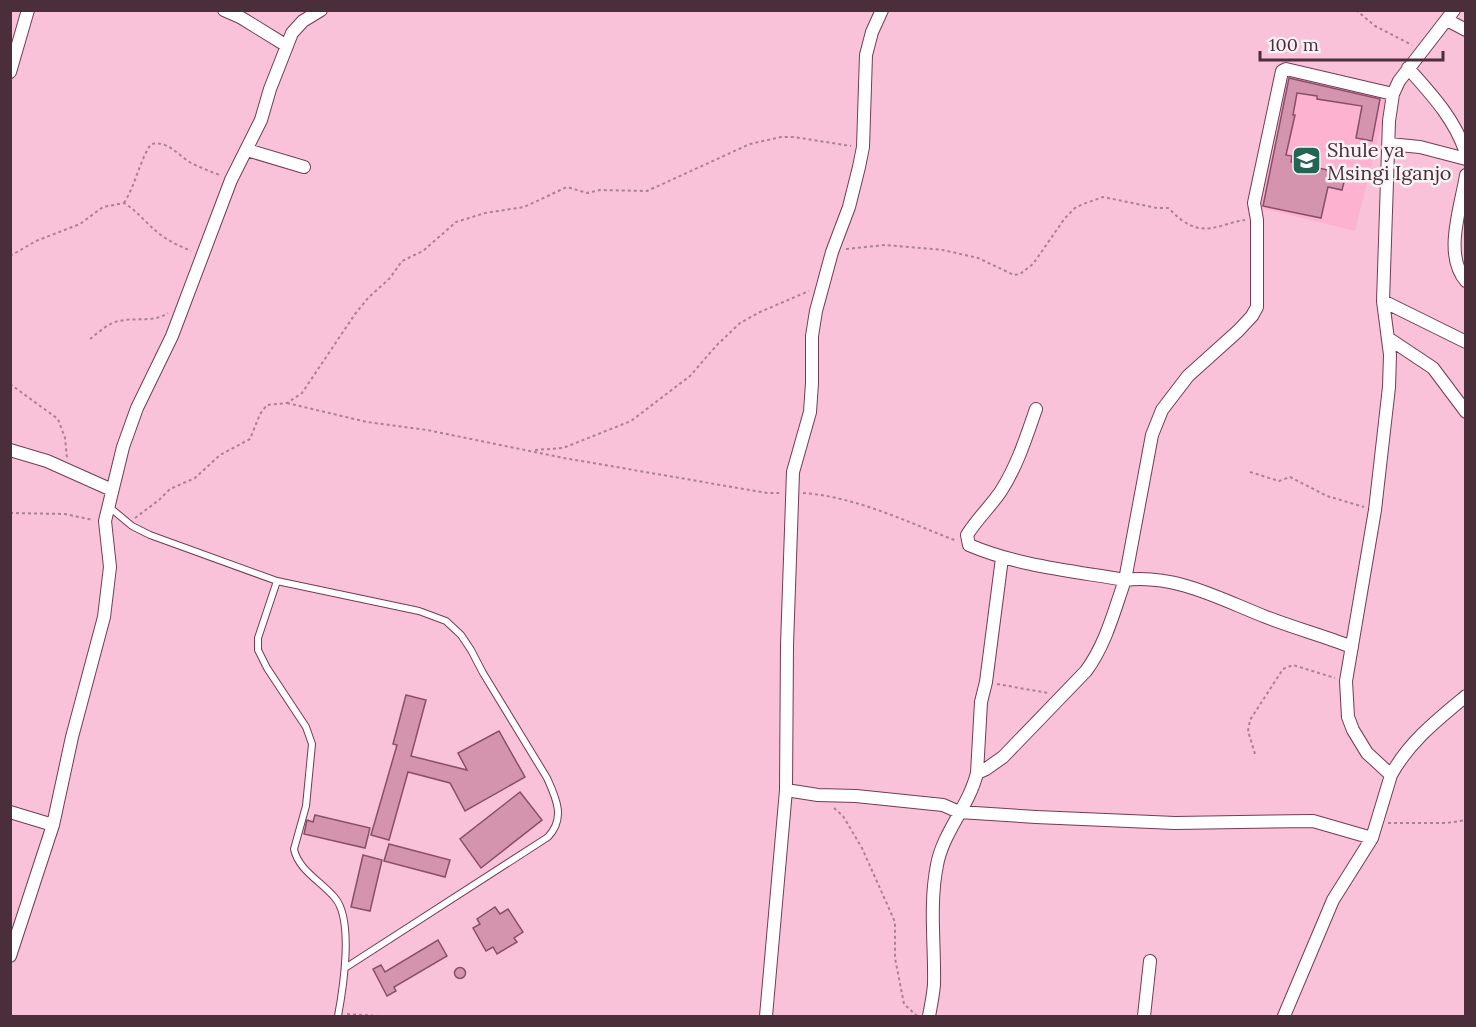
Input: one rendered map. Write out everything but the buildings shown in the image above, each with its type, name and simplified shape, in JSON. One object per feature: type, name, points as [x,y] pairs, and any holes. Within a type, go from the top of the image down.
[{"type":"street","points":[[10,72],[28,10]]},
{"type":"street","points":[[224,10],[240,17],[287,46]]},
{"type":"street","points":[[10,956],[52,825],[106,605],[110,567],[105,521],[123,447],[137,408],[187,299],[231,180],[261,120],[270,89],[292,33],[302,16],[321,10]]},
{"type":"street","points":[[766,1017],[786,790],[787,645],[793,472],[810,412],[812,336],[822,285],[849,207],[863,147],[866,54],[872,32],[882,10]]},
{"type":"street","points":[[1390,775],[1367,753],[1353,730],[1348,717],[1346,681],[1376,510],[1389,387],[1390,355],[1383,301],[1389,121],[1393,94],[1408,68],[1451,15],[1466,30]]},
{"type":"street","points":[[1408,68],[1446,110],[1460,135],[1466,153]]},
{"type":"street","points":[[977,773],[986,770],[1003,757],[1096,658],[1125,580],[1152,435],[1162,410],[1188,376],[1238,331],[1257,307],[1257,220],[1254,203],[1283,70],[1313,74],[1393,94]]},
{"type":"street","points":[[1389,144],[1420,147],[1466,159]]},
{"type":"street","points":[[247,150],[304,167]]},
{"type":"street","points":[[1466,175],[1453,247],[1459,273],[1466,281]]},
{"type":"street","points":[[1383,301],[1466,342]]},
{"type":"street","points":[[1388,338],[1433,368],[1466,412]]},
{"type":"street","points":[[1036,410],[1013,471],[985,514],[970,528],[967,535],[969,545],[1002,558],[1029,564],[1125,580],[1162,580],[1204,590],[1264,616],[1352,648]]},
{"type":"street","points":[[10,450],[47,461],[112,490]]},
{"type":"street","points":[[929,1017],[934,985],[931,932],[935,875],[943,847],[974,784],[977,773],[981,702],[986,682],[1002,558]]},
{"type":"street","points":[[1284,1017],[1333,900],[1372,838],[1390,775],[1403,753],[1415,740],[1466,696]]},
{"type":"street","points":[[786,790],[818,795],[856,796],[944,805],[959,812],[1175,823],[1313,821],[1372,838]]},
{"type":"street","points":[[10,812],[52,825]]},
{"type":"street","points":[[1144,1017],[1150,961]]},
{"type":"lane","points":[[107,506],[128,523],[180,547],[277,581],[419,611],[446,621],[461,635],[471,650],[547,778],[558,806],[558,820],[555,829],[543,841],[345,968]]},
{"type":"lane","points":[[277,581],[258,638],[258,650],[267,668],[300,715],[310,735],[312,752],[306,806],[294,849],[301,864],[340,904],[346,939],[345,968],[338,1015]]},
{"type":"path","points":[[1356,10],[1375,26],[1422,50]]},
{"type":"path","points":[[287,403],[302,393],[312,381],[340,335],[368,298],[390,278],[402,261],[423,251],[456,222],[485,213],[524,207],[567,187],[586,193],[600,190],[647,191],[750,144],[765,140],[794,137],[842,146],[863,147]]},
{"type":"path","points":[[124,203],[136,182],[145,153],[152,144],[159,142],[170,146],[191,163],[231,180]]},
{"type":"path","points":[[832,252],[885,245],[943,250],[978,258],[1014,275],[1020,274],[1033,264],[1065,218],[1075,208],[1103,197],[1157,208],[1168,208],[1181,221],[1205,229],[1257,220]]},
{"type":"path","points":[[10,256],[36,241],[80,224],[103,207],[124,203],[142,215],[158,233],[173,243],[203,255]]},
{"type":"path","points":[[532,451],[563,448],[631,421],[690,376],[740,323],[822,285]]},
{"type":"path","points":[[90,339],[107,326],[119,321],[146,320],[164,316],[187,299]]},
{"type":"path","points":[[10,384],[58,419],[64,438],[66,470]]},
{"type":"path","points":[[128,523],[170,489],[195,478],[220,455],[250,440],[260,414],[267,405],[287,403],[367,422],[427,430],[493,445],[767,493],[792,492],[838,497],[969,545]]},
{"type":"path","points":[[1250,472],[1279,481],[1290,477],[1327,496],[1376,510]]},
{"type":"path","points":[[10,513],[65,514],[105,521]]},
{"type":"path","points":[[1255,754],[1248,731],[1250,720],[1285,668],[1295,665],[1346,681]]},
{"type":"path","points":[[986,682],[1062,695]]},
{"type":"path","points":[[818,795],[843,816],[875,874],[895,922],[895,958],[904,1004],[917,1017]]},
{"type":"path","points":[[1375,823],[1447,823],[1466,820]]},
{"type":"path","points":[[338,1015],[379,1017]]},
{"type":"shaded area","points":[[1283,63],[1391,86],[1355,231],[1248,205]]},
{"type":"place","name":"Shule ya Msingi Iganjo","points":[[1306,161]]}]
